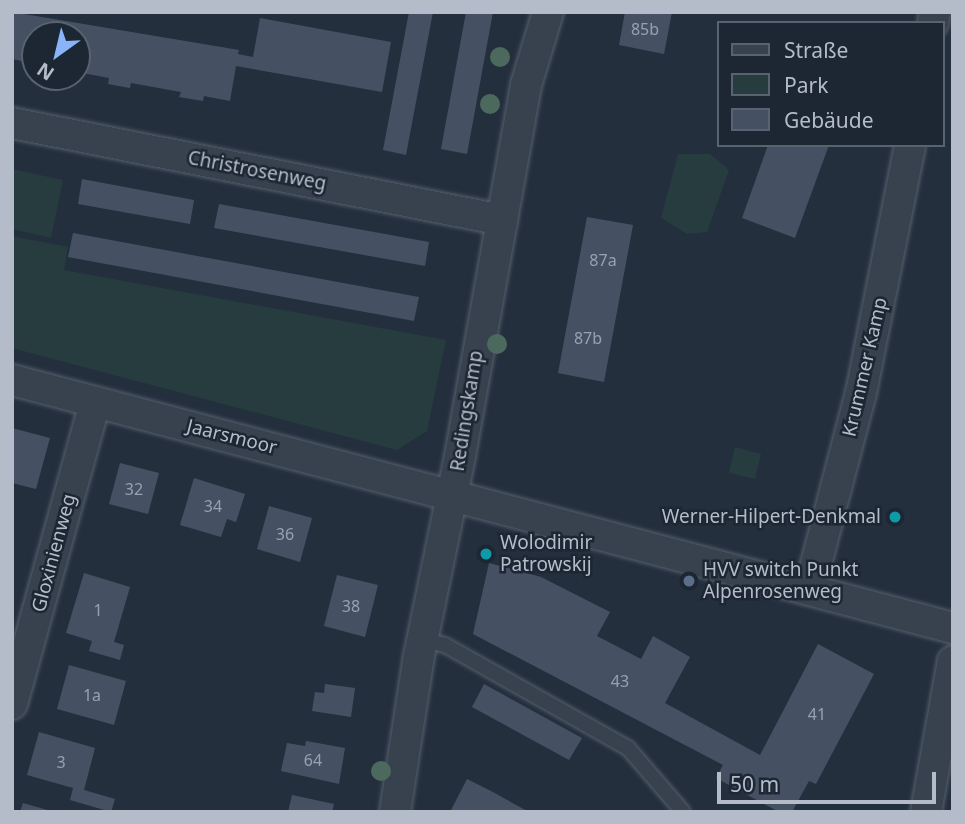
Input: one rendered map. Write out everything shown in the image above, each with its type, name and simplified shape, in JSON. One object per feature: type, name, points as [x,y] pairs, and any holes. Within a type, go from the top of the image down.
[{"type":"street","name":"Redingskamp","points":[[395,812],[422,639],[453,493],[526,85],[548,12]]},
{"type":"street","name":"Christrosenweg","points":[[12,123],[502,220]]},
{"type":"street","name":"Krummer Kamp","points":[[810,587],[861,393],[910,147]]},
{"type":"street","name":"Jaarsmoor","points":[[12,380],[810,587],[953,628]]},
{"type":"street","name":"Gloxinienweg","points":[[12,704],[95,402]]},
{"type":"street","points":[[926,812],[953,661]]},
{"type":"lane","points":[[422,639],[445,645],[628,748],[683,812]]},
{"type":"green space","points":[[678,154],[710,154],[729,170],[707,232],[687,234],[661,218]]},
{"type":"green space","points":[[12,169],[63,180],[51,238],[12,229]]},
{"type":"green space","points":[[12,236],[68,247],[64,270],[446,340],[427,431],[397,450],[12,348]]},
{"type":"green space","points":[[735,447],[761,454],[755,479],[729,473]]},
{"type":"building","points":[[12,12],[66,21],[21,21],[21,61],[12,59]]},
{"type":"building","points":[[409,12],[433,12],[406,155],[383,150]]},
{"type":"building","points":[[466,12],[493,12],[467,154],[441,149]]},
{"type":"building","points":[[625,12],[672,12],[664,54],[619,45]]},
{"type":"building","points":[[260,18],[391,42],[382,92],[236,66],[230,101],[204,96],[203,101],[179,97],[181,92],[131,83],[130,88],[108,84],[109,78],[91,75],[91,25],[239,50],[238,54],[253,57]]},
{"type":"building","points":[[767,147],[828,147],[795,238],[742,218]]},
{"type":"building","points":[[82,179],[194,200],[190,224],[78,204]]},
{"type":"building","points":[[219,204],[429,242],[425,266],[214,228]]},
{"type":"building","points":[[587,217],[633,225],[604,382],[558,373]]},
{"type":"building","points":[[73,233],[419,297],[414,321],[68,257]]},
{"type":"building","points":[[12,428],[50,438],[36,489],[12,483]]},
{"type":"building","points":[[120,463],[159,473],[148,514],[109,504]]},
{"type":"building","points":[[194,478],[245,494],[236,522],[227,519],[221,537],[180,525]]},
{"type":"building","points":[[269,506],[312,518],[300,562],[257,549]]},
{"type":"building","points":[[489,563],[541,577],[610,612],[597,636],[641,659],[653,636],[690,657],[665,703],[760,755],[818,644],[874,674],[816,784],[809,781],[792,812],[779,812],[716,778],[723,765],[473,634]]},
{"type":"building","points":[[84,573],[130,587],[114,642],[124,645],[120,660],[89,651],[92,641],[66,633]]},
{"type":"building","points":[[337,575],[378,585],[365,637],[324,626]]},
{"type":"building","points":[[69,665],[126,681],[114,725],[57,709]]},
{"type":"building","points":[[325,684],[355,688],[351,717],[312,711],[315,692],[324,693]]},
{"type":"building","points":[[484,684],[582,738],[569,760],[472,707]]},
{"type":"building","points":[[39,732],[95,748],[84,790],[115,799],[111,812],[70,800],[73,788],[27,775]]},
{"type":"building","points":[[306,741],[345,748],[339,784],[281,771],[287,743],[305,746]]},
{"type":"building","points":[[467,779],[491,791],[529,812],[450,812]]},
{"type":"building","points":[[292,795],[334,804],[332,812],[288,812]]},
{"type":"building","points":[[23,803],[51,811],[51,812],[20,812]]},
{"type":"place","name":"Werner-Hilpert-Denkmal","points":[[895,517]]},
{"type":"place","name":"Wolodimir Patrowskij","points":[[486,554]]},
{"type":"place","name":"HVV switch Punkt Alpenrosenweg","points":[[689,581]]}]
